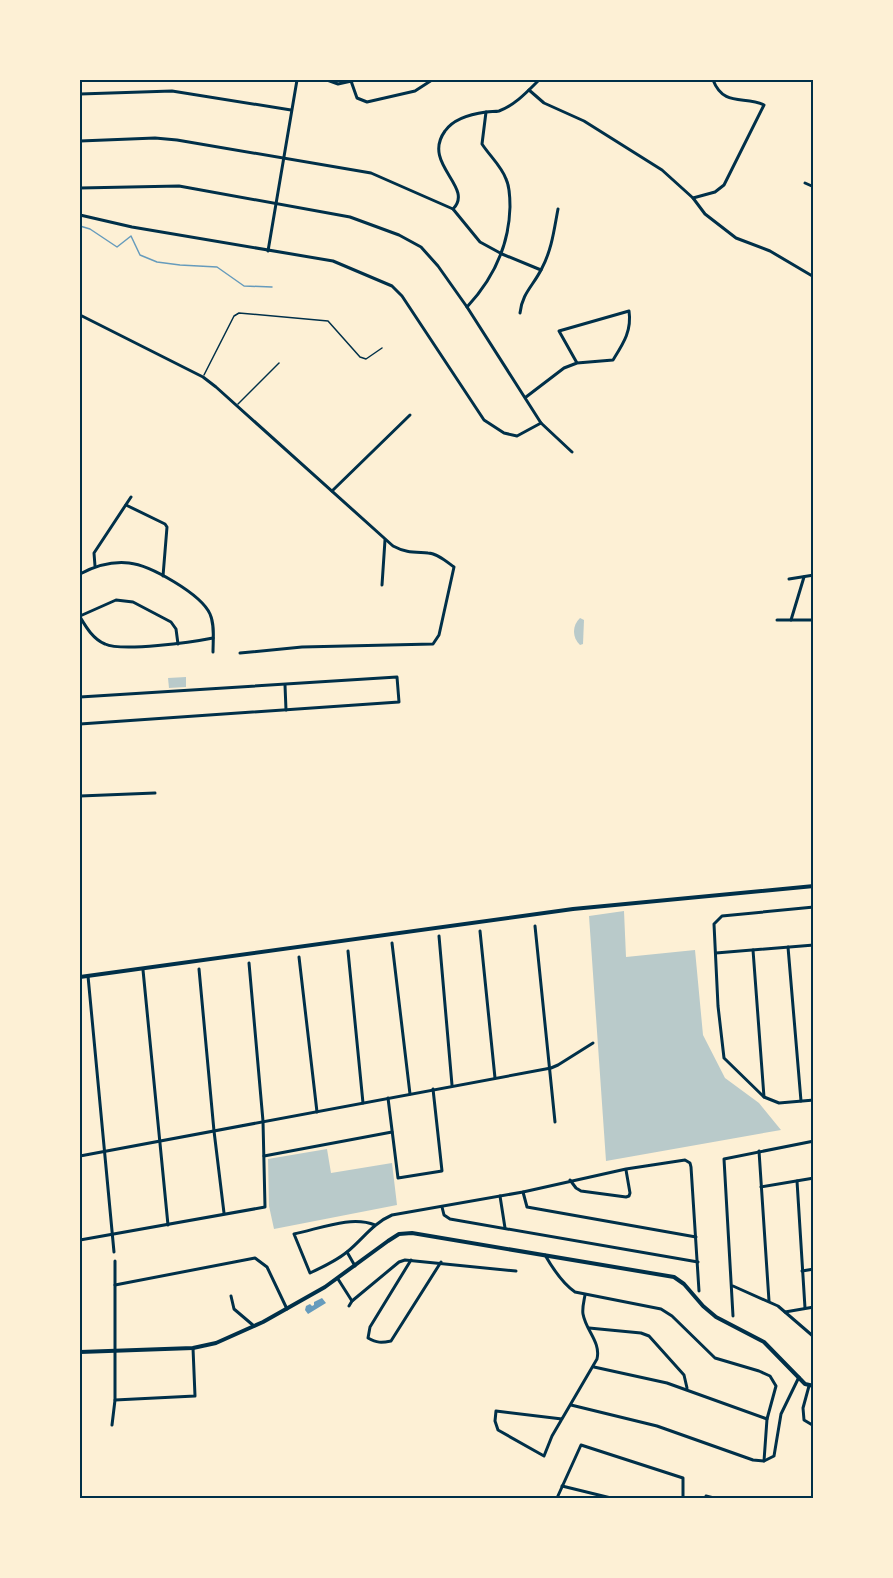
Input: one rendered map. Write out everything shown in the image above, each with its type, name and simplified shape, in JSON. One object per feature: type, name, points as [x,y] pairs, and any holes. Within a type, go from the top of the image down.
[{"type":"street","points":[[268,251],[297,80]]},
{"type":"street","points":[[327,80],[338,84],[354,80],[357,98],[367,102],[415,91],[432,80]]},
{"type":"street","points":[[453,209],[458,204],[459,195],[441,165],[440,146],[444,132],[455,121],[498,111],[513,104],[538,80]]},
{"type":"street","points":[[693,198],[715,192],[724,185],[764,105],[756,101],[731,99],[715,86],[712,80]]},
{"type":"street","points":[[529,90],[544,103],[584,121],[662,170],[693,198],[705,214],[736,238],[770,250],[813,277]]},
{"type":"street","points":[[80,94],[172,91],[291,110]]},
{"type":"street","points":[[467,307],[483,288],[502,254],[510,227],[510,195],[506,178],[482,144],[486,112]]},
{"type":"street","points":[[80,141],[155,138],[371,173],[453,209],[480,242],[541,270]]},
{"type":"street","points":[[806,183],[813,187]]},
{"type":"street","points":[[80,188],[179,186],[364,221],[399,235],[421,247],[438,266],[467,307],[540,423],[572,452]]},
{"type":"street","points":[[520,313],[521,301],[541,270],[552,243],[558,209]]},
{"type":"street","points":[[80,215],[132,227],[333,261],[392,286],[402,296],[484,420],[504,433],[518,436],[540,423]]},
{"type":"street","points":[[525,398],[564,368],[577,363],[613,360],[628,335],[631,322],[629,311],[559,331],[577,363]]},
{"type":"street","points":[[80,315],[203,377],[238,405],[385,540],[409,553],[429,553],[439,556],[454,567],[439,635],[433,644],[302,647],[240,653]]},
{"type":"street","points":[[332,490],[410,415]]},
{"type":"street","points":[[95,566],[94,554],[131,497]]},
{"type":"street","points":[[126,505],[167,527],[163,576]]},
{"type":"street","points":[[382,585],[385,540]]},
{"type":"street","points":[[80,574],[95,566],[131,563],[163,576],[190,593],[210,615],[213,652]]},
{"type":"street","points":[[789,579],[813,575]]},
{"type":"street","points":[[792,620],[804,577]]},
{"type":"street","points":[[178,644],[177,629],[171,622],[133,602],[116,600],[80,616],[89,631],[107,645],[178,644],[213,638]]},
{"type":"street","points":[[777,620],[813,620]]},
{"type":"street","points":[[80,697],[398,677],[399,702],[80,724]]},
{"type":"street","points":[[285,685],[286,711]]},
{"type":"street","points":[[80,796],[155,793]]},
{"type":"street","points":[[80,977],[573,909],[813,886]]},
{"type":"street","points":[[813,908],[722,916],[714,924],[718,1006],[724,1058],[764,1097],[779,1103],[813,1100]]},
{"type":"street","points":[[535,926],[555,1122]]},
{"type":"street","points":[[480,931],[495,1078]]},
{"type":"street","points":[[439,936],[452,1085]]},
{"type":"street","points":[[392,943],[410,1094]]},
{"type":"street","points":[[716,953],[813,945]]},
{"type":"street","points":[[788,947],[801,1101]]},
{"type":"street","points":[[753,950],[764,1097]]},
{"type":"street","points":[[348,951],[363,1103]]},
{"type":"street","points":[[299,957],[317,1112]]},
{"type":"street","points":[[80,1240],[265,1207],[263,1121],[249,963]]},
{"type":"street","points":[[199,969],[224,1213]]},
{"type":"street","points":[[143,970],[168,1225]]},
{"type":"street","points":[[88,976],[114,1252]]},
{"type":"street","points":[[80,1156],[551,1068],[593,1043]]},
{"type":"street","points":[[388,1098],[398,1178],[442,1171],[433,1089]]},
{"type":"street","points":[[264,1156],[392,1132]]},
{"type":"street","points":[[733,1316],[724,1159],[813,1141]]},
{"type":"street","points":[[759,1151],[769,1301]]},
{"type":"street","points":[[375,1225],[353,1221],[294,1234],[310,1273],[347,1252],[375,1225],[392,1215],[685,1160],[690,1163],[697,1237],[699,1292]]},
{"type":"street","points":[[570,1180],[581,1191],[626,1197],[630,1193],[626,1170]]},
{"type":"street","points":[[761,1187],[813,1178]]},
{"type":"street","points":[[797,1181],[805,1308]]},
{"type":"street","points":[[523,1192],[525,1204],[530,1207],[697,1237]]},
{"type":"street","points":[[500,1196],[505,1228]]},
{"type":"street","points":[[442,1206],[446,1218],[698,1262]]},
{"type":"street","points":[[80,1352],[193,1348],[216,1343],[254,1326],[338,1279],[399,1234],[412,1233],[674,1277],[684,1284],[716,1317],[764,1342],[811,1386],[803,1408],[804,1420],[813,1426]]},
{"type":"street","points":[[347,1252],[355,1266]]},
{"type":"street","points":[[545,1254],[568,1287],[585,1295],[661,1309],[672,1316],[715,1358],[770,1376],[776,1386],[767,1419],[764,1461]]},
{"type":"street","points":[[115,1285],[255,1258],[267,1267],[286,1309]]},
{"type":"street","points":[[411,1260],[370,1328],[368,1338],[376,1342],[382,1344],[391,1341],[441,1262]]},
{"type":"street","points":[[349,1306],[399,1262],[411,1260],[441,1262],[516,1271]]},
{"type":"street","points":[[112,1425],[116,1400],[115,1261]]},
{"type":"street","points":[[802,1271],[813,1269]]},
{"type":"street","points":[[338,1279],[352,1301]]},
{"type":"street","points":[[733,1286],[769,1301],[813,1337]]},
{"type":"street","points":[[562,1419],[496,1411],[495,1421],[498,1430],[544,1456],[562,1419],[594,1367],[598,1350],[583,1315],[585,1295]]},
{"type":"street","points":[[231,1296],[234,1309],[254,1326]]},
{"type":"street","points":[[785,1312],[813,1307]]},
{"type":"street","points":[[589,1328],[649,1336],[684,1375],[687,1389]]},
{"type":"street","points":[[116,1400],[195,1396],[193,1348]]},
{"type":"street","points":[[594,1367],[687,1389],[767,1419]]},
{"type":"street","points":[[571,1405],[657,1426],[753,1460],[764,1461],[774,1456],[782,1413],[799,1377]]},
{"type":"street","points":[[557,1498],[581,1445],[683,1478],[683,1498]]},
{"type":"street","points":[[562,1486],[611,1498]]},
{"type":"street","points":[[706,1496],[714,1498]]},
{"type":"lane","points":[[203,377],[234,316],[239,312],[328,321],[360,357],[366,359],[382,348]]},
{"type":"lane","points":[[238,405],[279,363]]},
{"type":"shaded area","points":[[580,618],[584,620],[583,644],[580,645],[574,632]]},
{"type":"shaded area","points":[[186,677],[186,687],[169,688],[168,678]]},
{"type":"shaded area","points":[[624,911],[626,957],[695,950],[703,1035],[725,1078],[759,1103],[781,1130],[606,1161],[589,916]]},
{"type":"shaded area","points":[[327,1149],[331,1173],[392,1163],[397,1205],[274,1229],[269,1206],[268,1159]]},
{"type":"water","points":[[322,1298],[326,1303],[308,1314],[305,1310],[306,1306],[314,1305],[314,1302]]},
{"type":"waterway","points":[[80,226],[90,229],[117,247],[131,236],[140,255],[157,262],[217,267],[244,286],[272,287]]}]
